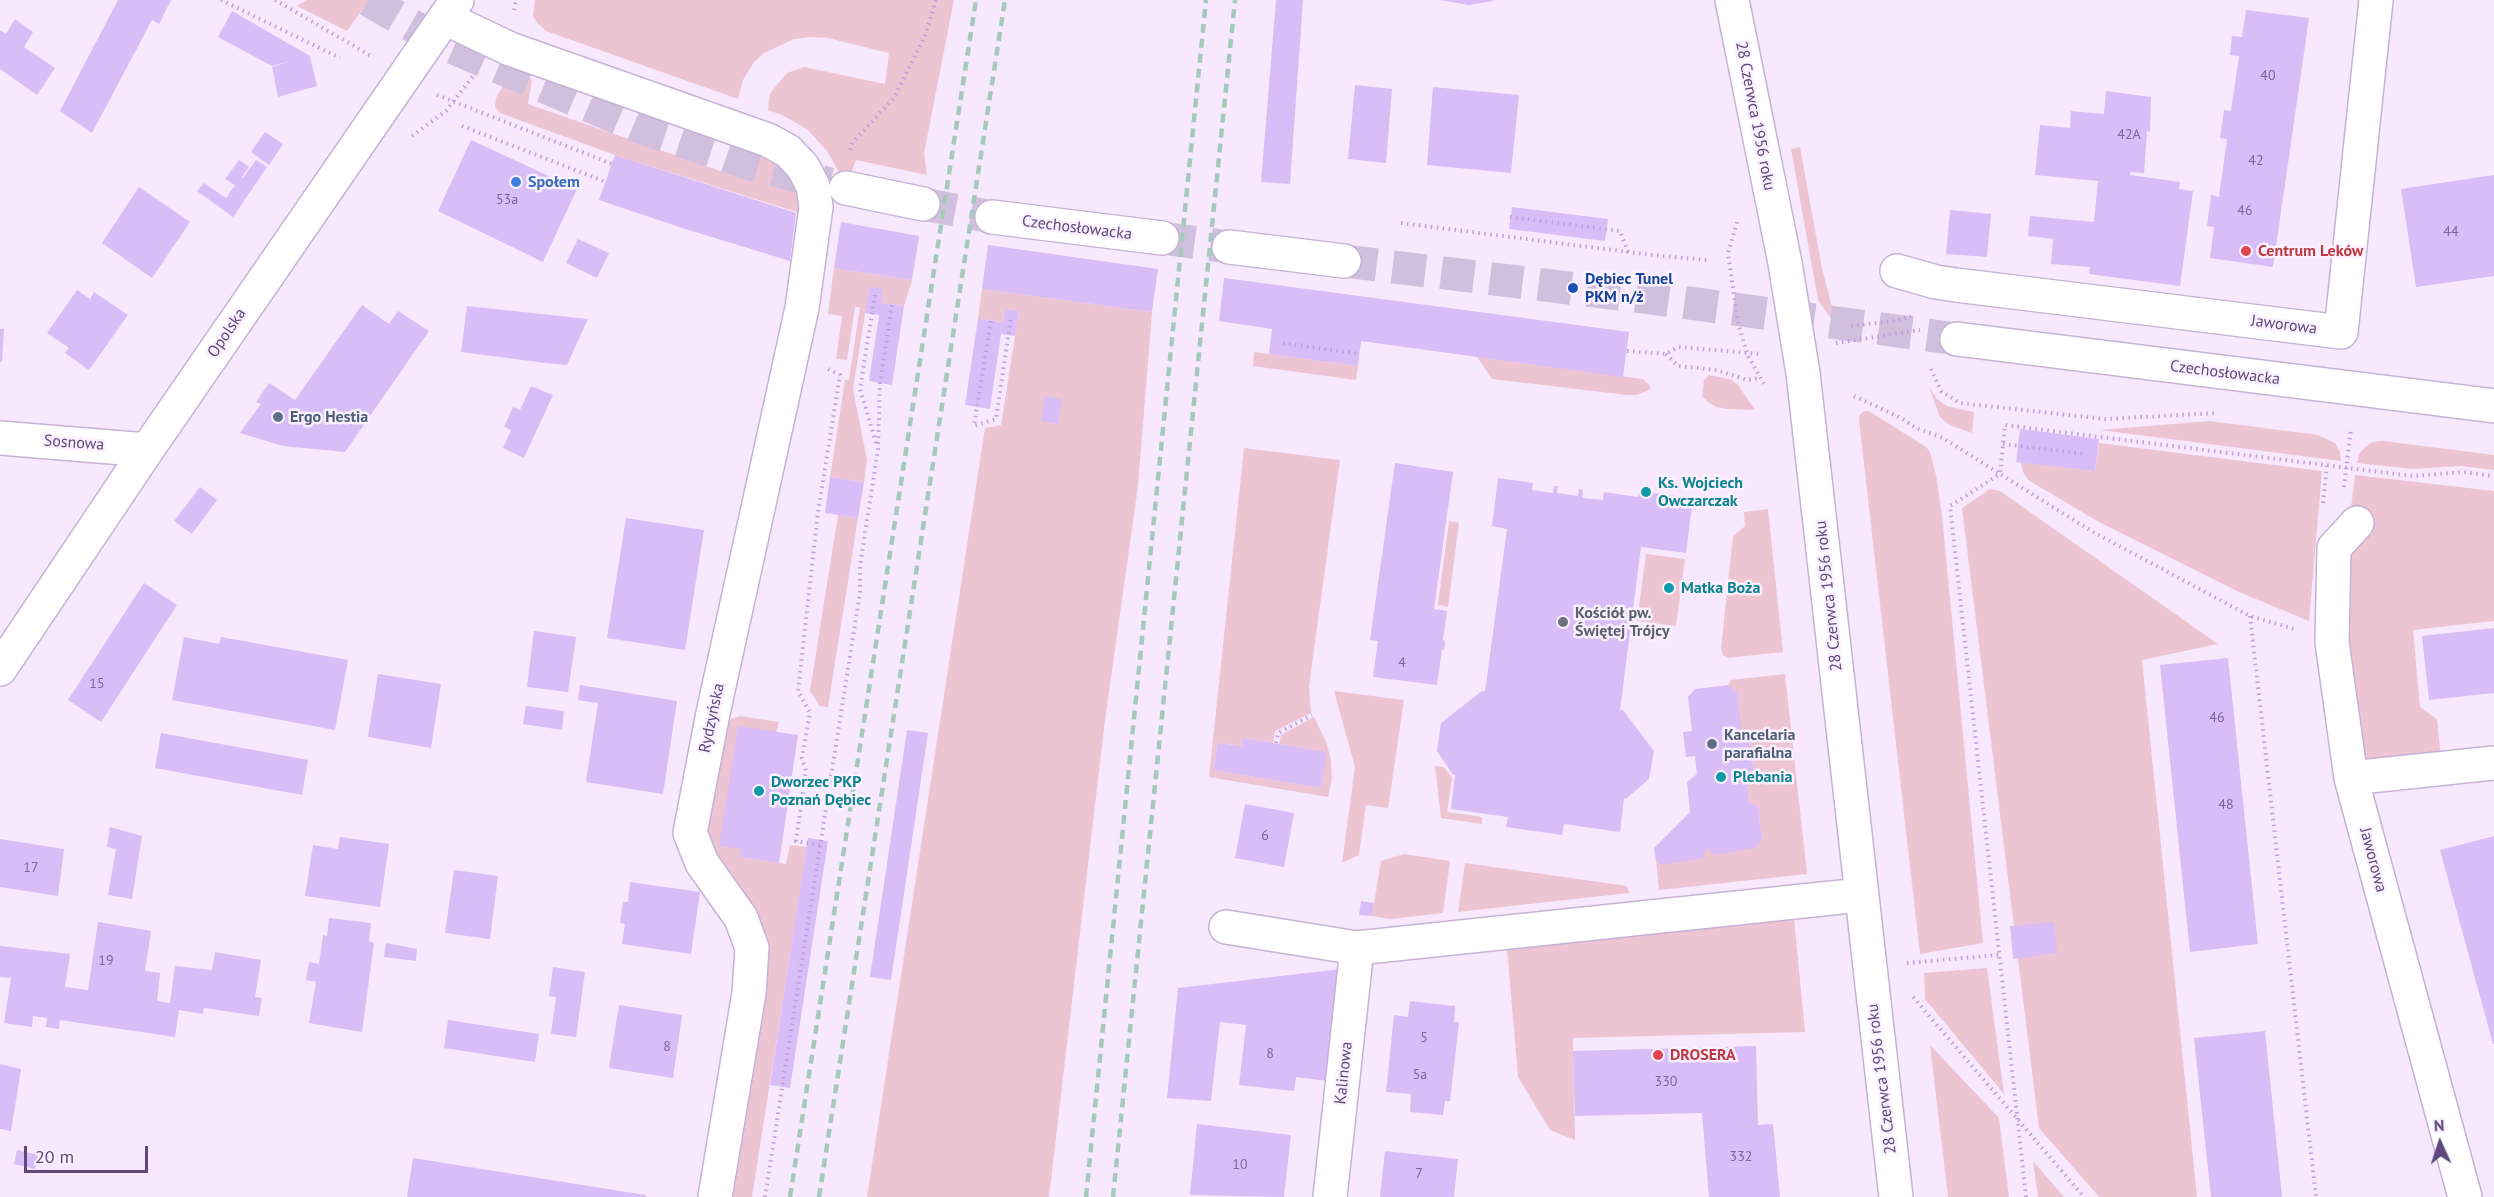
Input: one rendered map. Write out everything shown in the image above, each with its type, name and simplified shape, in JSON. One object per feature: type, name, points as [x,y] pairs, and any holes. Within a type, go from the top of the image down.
[{"type":"street","name":"28 Czerwca 1956 roku","points":[[1732,0],[1785,263],[1803,373],[1860,895],[1896,1197]]},
{"type":"street","name":"Jaworowa","points":[[1897,271],[1956,285],[2341,332],[2376,0]]},
{"type":"street","name":"Rydzyńska","points":[[451,9],[510,49],[768,140],[788,151],[803,166],[813,186],[816,207],[802,308],[713,713],[690,832],[702,863],[741,918],[752,948],[749,993],[715,1197]]},
{"type":"street","name":"Opolska","points":[[0,669],[147,450],[451,9]]},
{"type":"street","points":[[846,174],[923,204]]},
{"type":"street","name":"Czechosłowacka","points":[[992,217],[1162,238]]},
{"type":"street","points":[[1229,248],[1344,261]]},
{"type":"street","name":"Czechosłowacka","points":[[1957,339],[2494,406]]},
{"type":"street","name":"Sosnowa","points":[[0,438],[147,450]]},
{"type":"street","name":"Jaworowa","points":[[2357,523],[2334,548],[2332,642],[2351,778],[2466,1197]]},
{"type":"street","points":[[2351,778],[2494,763]]},
{"type":"street","points":[[1226,927],[1357,948],[1860,895]]},
{"type":"street","name":"Kalinowa","points":[[1330,1197],[1357,948]]},
{"type":"path","points":[[221,0],[340,58]]},
{"type":"path","points":[[275,0],[381,60]]},
{"type":"path","points":[[403,143],[446,111],[470,84],[494,40],[513,12],[516,0]]},
{"type":"path","points":[[846,174],[853,142],[894,98],[925,36],[936,0]]},
{"type":"path","points":[[436,95],[612,164]]},
{"type":"path","points":[[462,126],[606,182]]},
{"type":"path","points":[[1510,217],[1620,231],[1628,252]]},
{"type":"path","points":[[1738,219],[1728,253],[1738,323],[1747,354]]},
{"type":"path","points":[[1401,223],[1707,260]]},
{"type":"path","points":[[1829,345],[1920,331],[1943,308],[1956,285]]},
{"type":"path","points":[[875,295],[860,389],[878,449]]},
{"type":"path","points":[[765,1197],[860,592],[860,566],[878,449],[880,383],[892,305]]},
{"type":"path","points":[[991,321],[974,426],[996,419],[1011,317]]},
{"type":"path","points":[[1920,331],[1923,340]]},
{"type":"path","points":[[1283,343],[1360,354]]},
{"type":"path","points":[[1627,351],[1666,354],[1678,347],[1765,354]]},
{"type":"path","points":[[792,353],[840,375],[818,512],[798,691],[810,713],[802,758],[806,771],[796,841],[820,844]]},
{"type":"path","points":[[1666,354],[1678,366],[1717,370],[1747,380],[1766,378]]},
{"type":"path","points":[[1928,360],[1941,391],[1960,403],[2105,418],[2223,412]]},
{"type":"path","points":[[1854,396],[1901,418],[1916,428],[1943,438],[2093,532],[2250,616],[2332,642]]},
{"type":"path","points":[[2000,474],[2005,424],[2413,476],[2464,472],[2494,476]]},
{"type":"path","points":[[2339,427],[2362,429]]},
{"type":"path","points":[[2003,444],[2084,454]]},
{"type":"path","points":[[2000,474],[1950,506],[2026,1197]]},
{"type":"path","points":[[2250,616],[2316,1197]]},
{"type":"path","points":[[1276,743],[1278,733],[1312,715]]},
{"type":"path","points":[[1904,964],[1999,955]]},
{"type":"path","points":[[1908,991],[2084,1197]]},
{"type":"shaded area","points":[[307,0],[369,0],[347,31],[297,6]]},
{"type":"shaded area","points":[[535,0],[954,0],[924,153],[927,175],[856,160],[851,174],[840,174],[827,151],[807,129],[768,110],[770,94],[776,86],[787,73],[804,67],[885,84],[889,53],[828,38],[794,39],[764,53],[754,62],[743,80],[738,99],[546,31],[533,16]]},
{"type":"shaded area","points":[[515,66],[526,72],[532,81],[528,104],[729,174],[734,161],[742,154],[752,152],[766,157],[779,165],[789,176],[799,199],[800,213],[615,155],[500,113],[495,107],[496,98]]},
{"type":"shaded area","points":[[1800,147],[1822,269],[1838,329],[1818,300],[1791,149]]},
{"type":"shaded area","points":[[834,268],[912,280],[904,306],[881,303],[869,288],[853,389],[867,460],[864,482],[830,477],[845,380],[849,380],[860,307],[855,307],[847,360],[836,359],[842,316],[828,314]]},
{"type":"shaded area","points":[[982,289],[1152,312],[1138,486],[1105,720],[1049,1197],[867,1197],[985,428],[1001,425],[1019,311],[1005,309],[1003,322],[978,319]]},
{"type":"shaded area","points":[[1254,352],[1358,366],[1356,380],[1253,366]]},
{"type":"shaded area","points":[[1477,357],[1643,379],[1651,389],[1637,395],[1627,395],[1492,379]]},
{"type":"shaded area","points":[[1709,375],[1730,379],[1738,385],[1755,410],[1727,409],[1716,407],[1708,402],[1702,396],[1704,380]]},
{"type":"shaded area","points":[[1929,387],[1937,399],[1947,406],[1974,412],[1972,433],[1949,425],[1940,417]]},
{"type":"shaded area","points":[[1864,411],[1869,411],[1926,447],[1930,452],[1942,515],[1983,943],[1920,954],[1859,420],[1859,415]]},
{"type":"shaded area","points":[[2210,421],[2318,435],[2335,443],[2340,452],[2341,461],[2100,430]]},
{"type":"shaded area","points":[[2383,441],[2494,455],[2494,470],[2461,466],[2412,469],[2357,463],[2359,454],[2365,447],[2373,442]]},
{"type":"shaded area","points":[[2099,443],[2322,471],[2309,621],[2239,592],[2099,522],[2028,480],[2023,472],[2021,462],[2095,471]]},
{"type":"shaded area","points":[[1244,448],[1340,460],[1309,686],[1311,713],[1275,731],[1273,743],[1243,738],[1242,746],[1218,743],[1213,770],[1321,788],[1326,752],[1279,744],[1281,735],[1314,717],[1326,742],[1331,760],[1332,779],[1328,797],[1209,777]]},
{"type":"shaded area","points":[[2355,475],[2494,491],[2494,621],[2413,630],[2420,707],[2437,719],[2441,758],[2363,766],[2345,642],[2346,550]]},
{"type":"shaded area","points":[[1990,489],[2000,491],[2218,644],[2142,660],[2197,1197],[2099,1197],[2039,1128],[1962,508]]},
{"type":"shaded area","points":[[1768,509],[1783,652],[1728,658],[1723,655],[1721,649],[1733,536],[1745,526],[1744,512]]},
{"type":"shaded area","points":[[838,515],[858,518],[828,707],[820,706],[810,691]]},
{"type":"shaded area","points":[[1449,521],[1459,523],[1448,607],[1438,605]]},
{"type":"shaded area","points":[[1646,554],[1685,559],[1676,626],[1637,621]]},
{"type":"shaded area","points":[[1785,674],[1807,874],[1659,890],[1656,860],[1702,856],[1707,848],[1762,840],[1758,808],[1749,802],[1747,780],[1754,773],[1750,740],[1742,735],[1728,685],[1731,680]]},
{"type":"shaded area","points":[[1334,691],[1404,700],[1388,808],[1366,805],[1359,855],[1342,863],[1355,767]]},
{"type":"shaded area","points":[[740,716],[779,722],[739,857],[786,864],[790,845],[807,847],[752,1197],[729,1197],[768,949],[767,938],[705,851],[702,837],[725,721]]},
{"type":"shaded area","points":[[1435,766],[1444,767],[1452,778],[1447,812],[1482,817],[1482,824],[1441,818]]},
{"type":"shaded area","points":[[1404,854],[1450,861],[1443,913],[1390,919],[1372,916],[1381,861]]},
{"type":"shaded area","points":[[1465,863],[1627,886],[1629,893],[1458,912]]},
{"type":"shaded area","points":[[1794,918],[1805,1032],[1573,1038],[1575,1140],[1550,1130],[1518,1077],[1507,948]]},
{"type":"shaded area","points":[[1987,968],[2004,1094],[1925,999],[1924,973]]},
{"type":"shaded area","points":[[1930,1045],[1999,1118],[2009,1197],[1948,1197]]},
{"type":"shaded area","points":[[2033,1161],[2064,1197],[2038,1197]]},
{"type":"building","points":[[118,0],[171,0],[159,24],[152,20],[92,133],[60,111]]},
{"type":"building","points":[[1276,0],[1303,0],[1290,184],[1261,182]]},
{"type":"building","points":[[1440,0],[1493,0],[1493,1],[1469,5]]},
{"type":"building","points":[[2246,10],[2309,18],[2273,267],[2210,258],[2214,227],[2207,226],[2211,195],[2219,197],[2227,139],[2220,138],[2224,110],[2231,111],[2239,56],[2230,55],[2232,36],[2242,37]]},
{"type":"building","points":[[232,11],[310,56],[317,86],[278,97],[272,67],[291,61],[272,66],[218,37]]},
{"type":"building","points":[[15,19],[33,32],[24,47],[55,68],[37,95],[0,69],[0,30],[6,34]]},
{"type":"building","points":[[1355,85],[1392,89],[1386,163],[1348,159]]},
{"type":"building","points":[[1433,87],[1519,95],[1511,173],[1427,165]]},
{"type":"building","points":[[2106,91],[2151,97],[2150,132],[2147,131],[2144,173],[2130,172],[2130,175],[2180,182],[2179,189],[2193,191],[2180,286],[2089,274],[2090,267],[2051,264],[2053,239],[2028,236],[2030,216],[2094,222],[2098,181],[2035,175],[2040,125],[2070,128],[2071,111],[2104,114]]},
{"type":"building","points":[[265,132],[283,144],[269,165],[251,152]]},
{"type":"building","points":[[471,140],[577,189],[543,262],[438,211]]},
{"type":"building","points":[[615,155],[796,213],[790,261],[599,200]]},
{"type":"building","points":[[239,160],[249,167],[243,178],[256,160],[267,167],[233,217],[197,191],[204,183],[226,198],[235,185],[225,179]]},
{"type":"building","points":[[2494,175],[2494,276],[2416,287],[2401,189]]},
{"type":"building","points":[[139,187],[190,222],[152,278],[102,243]]},
{"type":"building","points":[[1512,207],[1608,219],[1605,241],[1509,229]]},
{"type":"building","points":[[1950,210],[1991,214],[1987,257],[1946,254]]},
{"type":"building","points":[[841,222],[919,236],[912,280],[834,268]]},
{"type":"building","points":[[578,239],[609,253],[597,278],[566,263]]},
{"type":"building","points":[[988,245],[1158,269],[1152,312],[982,289]]},
{"type":"building","points":[[1224,278],[1629,332],[1623,377],[1361,341],[1358,366],[1269,354],[1272,329],[1219,321]]},
{"type":"building","points":[[869,287],[883,289],[881,303],[904,306],[892,385],[869,381],[879,315],[865,313]]},
{"type":"building","points":[[77,290],[90,299],[94,292],[128,315],[89,370],[65,353],[69,348],[47,333]]},
{"type":"building","points":[[362,305],[389,324],[398,311],[429,331],[345,452],[283,446],[240,433],[261,404],[256,402],[269,383],[295,400]]},
{"type":"building","points":[[467,306],[588,319],[567,365],[546,363],[461,352]]},
{"type":"building","points":[[1005,309],[1019,311],[1015,336],[1001,334],[990,409],[965,405],[978,319],[1003,322]]},
{"type":"building","points":[[0,329],[4,329],[2,362],[0,362]]},
{"type":"building","points":[[531,386],[553,395],[524,458],[503,448],[511,430],[504,427],[513,407],[520,410]]},
{"type":"building","points":[[1045,396],[1062,399],[1058,424],[1041,421]]},
{"type":"building","points":[[2020,429],[2099,439],[2095,471],[2016,462]]},
{"type":"building","points":[[1395,463],[1453,472],[1434,609],[1447,611],[1444,650],[1442,649],[1437,685],[1373,677],[1378,641],[1370,640]]},
{"type":"building","points":[[830,477],[864,482],[858,518],[825,513]]},
{"type":"building","name":"Kościół pw. Świętej Trójcy","points":[[1498,478],[1533,483],[1532,490],[1553,493],[1554,486],[1558,486],[1557,493],[1578,496],[1579,489],[1583,490],[1582,498],[1603,500],[1604,492],[1638,497],[1639,491],[1693,498],[1686,553],[1641,547],[1620,710],[1623,710],[1654,751],[1649,779],[1626,799],[1624,798],[1620,832],[1564,824],[1562,835],[1506,827],[1508,817],[1451,809],[1455,775],[1437,751],[1441,723],[1482,691],[1485,692],[1507,529],[1492,526]]},
{"type":"building","points":[[200,487],[217,500],[192,534],[174,521]]},
{"type":"building","points":[[626,518],[704,530],[685,650],[607,638]]},
{"type":"building","points":[[144,583],[177,605],[101,722],[68,700]]},
{"type":"building","points":[[2494,628],[2494,693],[2429,700],[2422,636]]},
{"type":"building","points":[[534,631],[576,637],[568,692],[527,687]]},
{"type":"building","points":[[184,637],[219,644],[221,637],[348,660],[335,730],[172,700]]},
{"type":"building","points":[[2228,658],[2258,944],[2190,952],[2160,665]]},
{"type":"building","points":[[378,674],[441,684],[431,748],[368,737]]},
{"type":"building","points":[[580,685],[677,701],[663,794],[586,782],[598,703],[578,700]]},
{"type":"building","name":"Plebania","points":[[1728,685],[1737,692],[1742,735],[1750,740],[1754,773],[1747,780],[1749,802],[1758,807],[1762,840],[1755,848],[1715,855],[1707,848],[1703,858],[1661,865],[1656,860],[1654,848],[1690,812],[1687,782],[1697,774],[1695,756],[1686,757],[1683,732],[1692,731],[1688,697],[1695,689]]},
{"type":"building","points":[[526,706],[564,711],[562,730],[523,724]]},
{"type":"building","name":"Dworzec PKP Poznań Dębiec","points":[[738,726],[798,735],[779,863],[739,857],[741,849],[719,846]]},
{"type":"building","points":[[907,730],[928,733],[891,980],[870,977]]},
{"type":"building","points":[[161,733],[308,760],[302,795],[155,768]]},
{"type":"building","points":[[1243,738],[1327,752],[1321,788],[1213,770],[1218,743],[1242,746]]},
{"type":"building","points":[[1245,804],[1294,813],[1284,867],[1235,858]]},
{"type":"building","points":[[110,827],[142,836],[132,899],[108,895],[116,849],[107,847]]},
{"type":"building","points":[[2494,836],[2494,1044],[2493,1044],[2440,850]]},
{"type":"building","points":[[340,837],[389,844],[380,907],[305,896],[313,845],[338,849]]},
{"type":"building","points":[[808,838],[828,841],[790,1088],[770,1085]]},
{"type":"building","points":[[0,839],[64,849],[58,896],[0,887]]},
{"type":"building","points":[[454,870],[498,876],[490,939],[445,933]]},
{"type":"building","points":[[630,882],[700,892],[691,954],[622,944],[625,924],[620,923],[623,902],[628,902]]},
{"type":"building","points":[[1361,901],[1374,903],[1372,916],[1359,915]]},
{"type":"building","points":[[329,918],[371,923],[369,941],[374,943],[362,1032],[309,1023],[316,982],[306,980],[309,962],[319,964],[323,935],[327,936]]},
{"type":"building","points":[[98,922],[151,931],[145,971],[160,973],[157,1001],[170,1003],[175,966],[212,970],[215,952],[261,960],[255,997],[262,998],[259,1016],[204,1008],[203,1014],[179,1010],[175,1037],[60,1020],[59,1029],[46,1027],[47,1018],[33,1016],[32,1027],[4,1023],[11,978],[0,977],[0,946],[70,954],[65,987],[88,990]]},
{"type":"building","points":[[2054,922],[2057,953],[2013,959],[2010,926]]},
{"type":"building","points":[[386,943],[417,949],[416,961],[384,957]]},
{"type":"building","points":[[553,967],[585,972],[576,1037],[551,1034],[556,997],[549,996]]},
{"type":"building","points":[[1341,969],[1328,1081],[1296,1077],[1294,1091],[1239,1085],[1246,1025],[1220,1022],[1211,1101],[1167,1098],[1178,988]]},
{"type":"building","points":[[1410,1001],[1455,1006],[1454,1022],[1459,1022],[1450,1101],[1445,1101],[1443,1115],[1410,1112],[1411,1094],[1386,1092],[1394,1015],[1408,1017]]},
{"type":"building","points":[[619,1005],[682,1015],[673,1078],[609,1068]]},
{"type":"building","points":[[448,1020],[539,1034],[535,1062],[444,1048]]},
{"type":"building","points":[[2265,1031],[2282,1197],[2211,1197],[2194,1038]]},
{"type":"building","points":[[1756,1046],[1758,1125],[1773,1124],[1780,1197],[1709,1197],[1702,1113],[1575,1116],[1573,1051]]},
{"type":"building","points":[[0,1064],[21,1069],[11,1131],[0,1129]]},
{"type":"building","points":[[1197,1124],[1291,1135],[1284,1197],[1190,1195]]},
{"type":"building","points":[[17,1150],[38,1155],[35,1169],[14,1164]]},
{"type":"building","points":[[1385,1151],[1458,1159],[1454,1197],[1380,1197]]},
{"type":"building","points":[[413,1158],[645,1195],[647,1197],[407,1197]]},
{"type":"tunnel","points":[[368,0],[442,43],[636,126],[750,164],[830,184]]},
{"type":"tunnel","points":[[923,204],[992,217]]},
{"type":"tunnel","points":[[1162,238],[1229,247]]},
{"type":"tunnel","points":[[1344,261],[1644,297],[1957,339]]},
{"type":"railway","points":[[790,1197],[976,0]]},
{"type":"railway","points":[[819,1197],[1005,0]]},
{"type":"railway","points":[[1086,1197],[1206,0]]},
{"type":"railway","points":[[1113,1197],[1235,0]]},
{"type":"place","name":"Społem","points":[[516,182]]},
{"type":"place","name":"Centrum Leków","points":[[2246,251]]},
{"type":"place","name":"Dębiec Tunel PKM n/ż","points":[[1573,288]]},
{"type":"place","name":"Ergo Hestia","points":[[278,417]]},
{"type":"place","name":"Ks. Wojciech Owczarczak","points":[[1646,492]]},
{"type":"place","name":"Matka Boża","points":[[1669,588]]},
{"type":"place","name":"Kościół pw. Świętej Trójcy","points":[[1563,622]]},
{"type":"place","name":"Kancelaria parafialna","points":[[1712,744]]},
{"type":"place","name":"Plebania","points":[[1721,777]]},
{"type":"place","name":"Dworzec PKP Poznań Dębiec","points":[[759,791]]},
{"type":"place","name":"DROSERA","points":[[1658,1055]]}]
